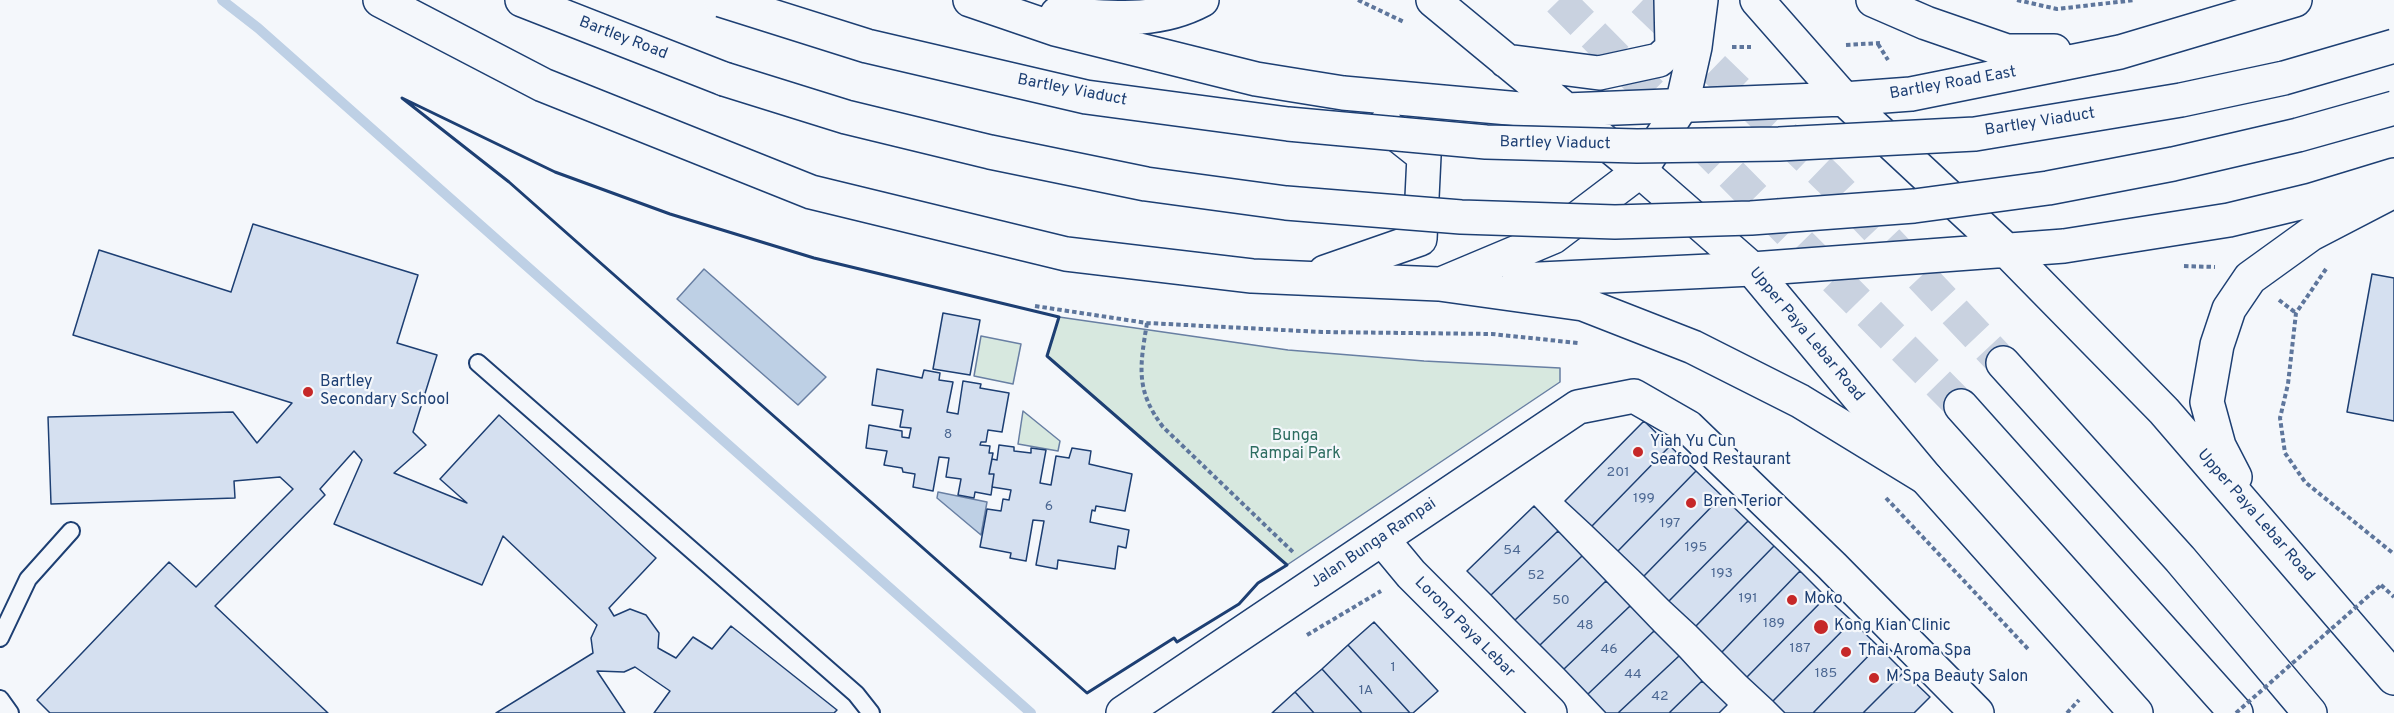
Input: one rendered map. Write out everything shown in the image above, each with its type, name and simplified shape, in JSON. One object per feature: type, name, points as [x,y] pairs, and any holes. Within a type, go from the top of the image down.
[{"type":"main road","points":[[380,0],[543,85],[811,192],[1066,254],[1252,276],[1439,284],[1582,304],[1693,347],[1800,401],[1926,478]]},
{"type":"main road","name":"Bartley Road","points":[[522,0],[724,79],[846,117],[990,152],[1146,184],[1286,203],[1449,216],[1616,222],[1751,218],[1914,206],[2048,188],[2173,164],[2298,135],[2394,108]]},
{"type":"main road","name":"Bartley Viaduct","points":[[721,0],[867,46],[1086,97],[1288,124],[1486,142],[1637,146],[1755,145],[1975,134],[2181,100],[2284,78],[2394,46]]},
{"type":"main road","points":[[970,0],[1010,12],[1142,19],[1191,6],[1202,0]]},
{"type":"main road","name":"Upper Paya Lebar Road","points":[[1433,0],[1640,171],[1752,269],[1926,478],[2136,713]]},
{"type":"main road","points":[[1506,61],[1599,74],[1659,60],[1672,48],[1671,0]]},
{"type":"main road","points":[[1439,284],[1553,237],[1640,171],[1682,105],[1695,47],[1701,0]]},
{"type":"main road","name":"Upper Paya Lebar Road","points":[[1757,0],[1844,99],[2006,250],[2164,411],[2394,678]]},
{"type":"main road","points":[[1873,0],[1926,23],[2007,51],[2120,52]]},
{"type":"main road","name":"Bartley Road East","points":[[1010,12],[1054,29],[1256,79],[1343,93],[1520,109],[1566,110],[1844,99],[1911,94],[2120,52],[2295,0]]},
{"type":"main road","points":[[1312,277],[1420,239],[1424,156],[1343,93]]},
{"type":"main road","points":[[1439,284],[1752,269],[2064,246],[2229,220],[2312,200],[2394,175]]},
{"type":"main road","points":[[2281,545],[2249,503],[2219,446],[2207,402],[2217,345],[2229,309],[2250,278],[2311,234],[2394,191]]},
{"type":"main road","points":[[2003,363],[2180,559],[2310,713]]},
{"type":"main road","name":"Jalan Bunga Rampai","points":[[1123,713],[1578,407],[1634,396],[1688,427],[1832,566],[1977,713]]},
{"type":"main road","points":[[1961,406],[2236,713]]},
{"type":"main road","name":"Lorong Paya Lebar","points":[[1382,539],[1411,574],[1550,713]]},
{"type":"lane","points":[[478,363],[856,694],[871,713]]},
{"type":"lane","points":[[0,638],[28,579],[71,531]]},
{"type":"lane","points":[[0,699],[10,713]]},
{"type":"path","points":[[2017,0],[2057,9],[2135,0]]},
{"type":"path","points":[[2296,313],[2288,384],[2280,418],[2285,453],[2305,482],[2394,554]]},
{"type":"path","points":[[1147,323],[1141,358],[1142,380],[1148,405],[1156,417],[1171,435],[1322,580]]},
{"type":"path","points":[[2236,713],[2381,585],[2394,597]]},
{"type":"green space","name":"Bunga Rampai Park","points":[[1059,317],[1288,350],[1424,361],[1560,368],[1560,382],[1287,565],[1047,356]]},
{"type":"green space","points":[[981,336],[1021,344],[1013,384],[974,376]]},
{"type":"green space","points":[[1023,411],[1060,441],[1058,451],[1018,444]]},
{"type":"water","points":[[704,269],[826,377],[798,405],[677,299]]},
{"type":"water","points":[[938,492],[987,502],[981,535],[937,498]]},
{"type":"building","points":[[253,224],[418,275],[397,343],[437,355],[413,432],[426,445],[394,473],[467,503],[440,479],[499,415],[656,558],[609,608],[614,616],[630,609],[646,615],[659,633],[658,648],[676,658],[693,637],[712,649],[731,626],[837,710],[834,713],[654,713],[670,691],[635,667],[624,672],[597,671],[625,713],[496,713],[593,653],[591,638],[597,625],[503,536],[482,585],[334,524],[362,460],[354,451],[320,489],[325,495],[215,606],[328,713],[50,713],[37,700],[169,562],[196,587],[293,489],[280,477],[234,481],[235,498],[51,504],[48,417],[233,412],[257,443],[292,403],[73,335],[99,250],[231,292]]},
{"type":"building","points":[[2372,274],[2394,278],[2394,421],[2347,412]]},
{"type":"building","points":[[943,313],[980,320],[970,375],[933,369]]},
{"type":"building","points":[[877,369],[922,378],[924,370],[940,373],[939,380],[953,382],[947,412],[958,414],[963,381],[981,384],[980,388],[1009,393],[1002,432],[988,430],[986,442],[981,442],[980,445],[990,446],[989,453],[993,453],[989,474],[994,474],[991,495],[975,492],[974,498],[958,495],[961,479],[946,477],[949,458],[939,457],[933,491],[913,487],[915,474],[903,472],[902,468],[884,465],[887,451],[866,448],[869,425],[902,431],[902,437],[909,438],[911,428],[900,427],[903,410],[872,405]]},
{"type":"building","points":[[1644,421],[1670,446],[1592,526],[1565,501]]},
{"type":"building","points":[[999,445],[1014,447],[1014,451],[1031,453],[1031,448],[1046,450],[1040,483],[1051,485],[1056,456],[1069,458],[1072,448],[1091,451],[1089,464],[1132,474],[1125,511],[1096,506],[1095,511],[1092,510],[1090,522],[1129,530],[1126,548],[1118,546],[1115,569],[1058,560],[1057,569],[1036,565],[1044,521],[1033,520],[1026,561],[1010,558],[1011,553],[980,547],[987,509],[1001,511],[1003,499],[1009,500],[1011,490],[992,487],[994,474],[989,474],[992,459],[997,460]]},
{"type":"building","points":[[1670,446],[1696,471],[1618,551],[1592,526]]},
{"type":"building","points":[[1696,471],[1722,496],[1644,576],[1618,551]]},
{"type":"building","points":[[1722,496],[1748,521],[1669,601],[1644,576]]},
{"type":"building","points":[[1534,506],[1558,531],[1491,595],[1467,571]]},
{"type":"building","points":[[1748,521],[1774,546],[1696,626],[1669,601]]},
{"type":"building","points":[[1558,531],[1582,556],[1515,620],[1491,595]]},
{"type":"building","points":[[1774,546],[1800,571],[1722,652],[1696,626]]},
{"type":"building","points":[[1582,556],[1606,581],[1540,645],[1515,620]]},
{"type":"building","points":[[1800,571],[1826,597],[1747,677],[1722,652]]},
{"type":"building","points":[[1606,581],[1630,606],[1564,669],[1540,645]]},
{"type":"building","points":[[1826,597],[1852,621],[1773,701],[1747,677]]},
{"type":"building","points":[[1630,606],[1654,631],[1588,694],[1564,669]]},
{"type":"building","points":[[1852,621],[1878,646],[1813,713],[1785,713],[1773,701]]},
{"type":"building","points":[[1374,622],[1438,691],[1413,713],[1410,713],[1348,645]]},
{"type":"building","points":[[1654,631],[1679,656],[1618,713],[1606,713],[1588,694]]},
{"type":"building","points":[[1348,645],[1410,713],[1362,713],[1322,669]]},
{"type":"building","points":[[1878,646],[1904,672],[1863,713],[1813,713]]},
{"type":"building","points":[[1679,656],[1702,681],[1669,713],[1618,713]]},
{"type":"building","points":[[1322,669],[1362,713],[1314,713],[1295,692]]},
{"type":"building","points":[[1904,672],[1930,697],[1914,713],[1863,713]]},
{"type":"building","points":[[1702,681],[1727,705],[1719,713],[1669,713]]},
{"type":"building","points":[[1295,692],[1314,713],[1272,713]]},
{"type":"waterway","points":[[222,0],[258,28],[1031,713]]},
{"type":"tunnel","points":[[1559,0],[1961,406]]},
{"type":"tunnel","points":[[1643,0],[1829,179],[2003,363]]},
{"type":"wall","points":[[402,98],[555,172],[670,214],[814,258],[1059,317],[1047,356],[1287,565],[1258,583],[1239,604],[1177,642],[1174,638],[1087,693],[509,182],[402,98]]},
{"type":"place","name":"Bartley Secondary School","points":[[308,392]]},
{"type":"place","name":"Yiah Yu Cun Seafood Restaurant","points":[[1638,452]]},
{"type":"place","name":"Bren Terior","points":[[1691,503]]},
{"type":"place","name":"Moko","points":[[1792,600]]},
{"type":"place","name":"Kong Kian Clinic","points":[[1821,627]]},
{"type":"place","name":"Thai Aroma Spa","points":[[1846,652]]},
{"type":"place","name":"M Spa Beauty Salon","points":[[1874,678]]}]
